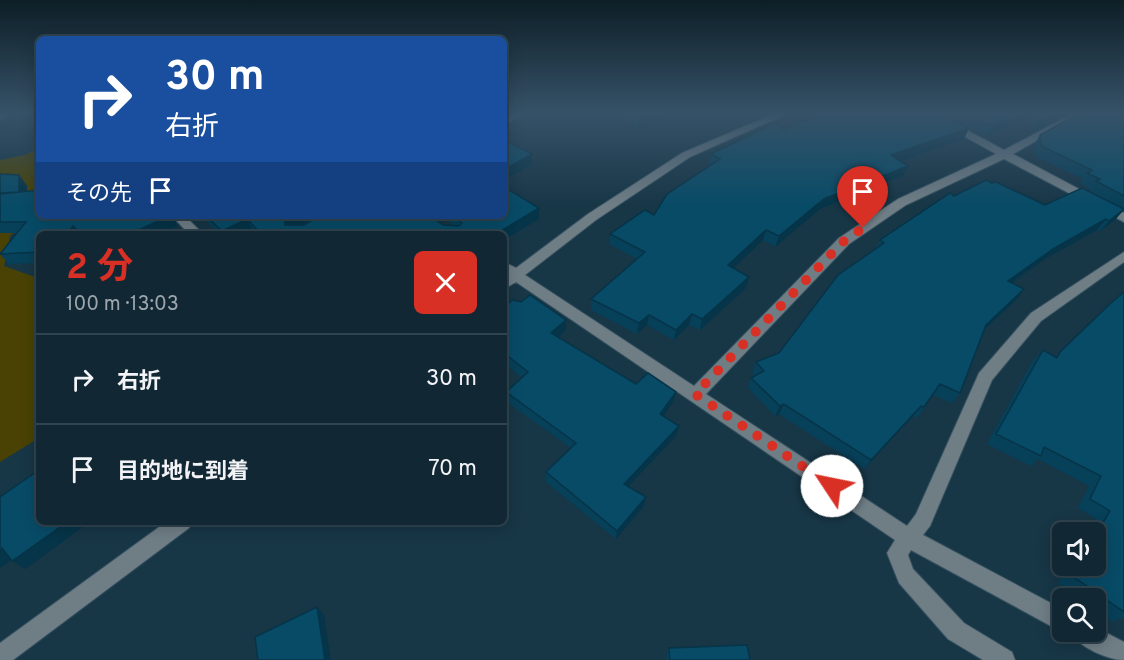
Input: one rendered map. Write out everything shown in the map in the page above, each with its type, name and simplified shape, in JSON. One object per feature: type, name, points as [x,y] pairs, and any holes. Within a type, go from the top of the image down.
[{"type":"street","points":[[712,144],[686,155],[508,275],[695,394],[910,538],[1052,616]]},
{"type":"street","points":[[986,144],[1124,218]]},
{"type":"street","points":[[695,394],[844,241],[902,202],[1024,144]]},
{"type":"street","points":[[181,219],[194,231]]},
{"type":"street","points":[[1004,660],[956,631],[906,576],[897,553],[923,520],[985,377],[1036,317],[1124,256]]},
{"type":"street","points":[[0,656],[178,525]]},
{"type":"street","points":[[1101,642],[1124,654]]},
{"type":"shaded area","points":[[36,150],[36,214],[10,236],[4,266],[36,277],[36,440],[0,462],[0,160],[25,155]]},
{"type":"building","points":[[507,144],[532,154],[507,168]]},
{"type":"building","points":[[732,144],[923,144],[891,155],[908,166],[824,199],[779,236],[766,230],[728,265],[749,277],[702,319],[692,314],[676,330],[649,315],[639,323],[591,299],[645,252],[610,234],[645,210],[654,215],[667,194],[720,159],[711,154]]},
{"type":"building","points":[[1041,144],[1124,144],[1124,196],[1096,181],[1100,179],[1087,173],[1092,170],[1041,146]]},
{"type":"building","points":[[0,174],[19,175],[19,192],[0,193]]},
{"type":"building","points":[[986,180],[996,182],[1045,205],[1082,188],[1124,209],[1109,221],[1106,219],[1053,249],[1008,281],[1024,289],[986,325],[960,393],[940,384],[924,407],[921,406],[871,460],[784,404],[780,406],[751,378],[764,371],[756,362],[779,353],[838,275],[884,243],[880,240],[950,193],[954,196]]},
{"type":"building","points":[[507,189],[539,208],[501,231],[258,231],[247,219],[289,219],[285,221],[285,225],[304,225],[314,219],[434,219],[443,225],[459,226],[462,223],[456,219],[507,219]]},
{"type":"building","points":[[36,190],[36,219],[163,219],[136,231],[78,231],[73,226],[69,231],[36,231],[36,252],[0,254],[26,222],[0,222],[0,194]]},
{"type":"building","points":[[209,219],[247,219],[222,231]]},
{"type":"building","points":[[1124,292],[1124,612],[1106,599],[1106,588],[1090,588],[1072,576],[1106,576],[1106,522],[1103,522],[1110,511],[1090,499],[1101,476],[1044,447],[1041,456],[996,434],[1043,350],[1057,358],[1060,352]]},
{"type":"building","points":[[530,295],[566,320],[551,333],[636,384],[648,373],[676,392],[660,414],[679,426],[624,484],[646,497],[617,531],[546,472],[576,443],[507,393],[528,372],[507,355],[507,304],[513,300],[521,302]]},
{"type":"building","points":[[36,472],[36,525],[63,525],[12,561],[2,548],[0,550],[0,497]]},
{"type":"building","points":[[317,607],[325,660],[258,660],[255,637]]},
{"type":"building","points":[[747,645],[750,660],[670,660],[669,648]]},
{"type":"route","points":[[832,486],[695,394],[844,241],[863,228]]}]
